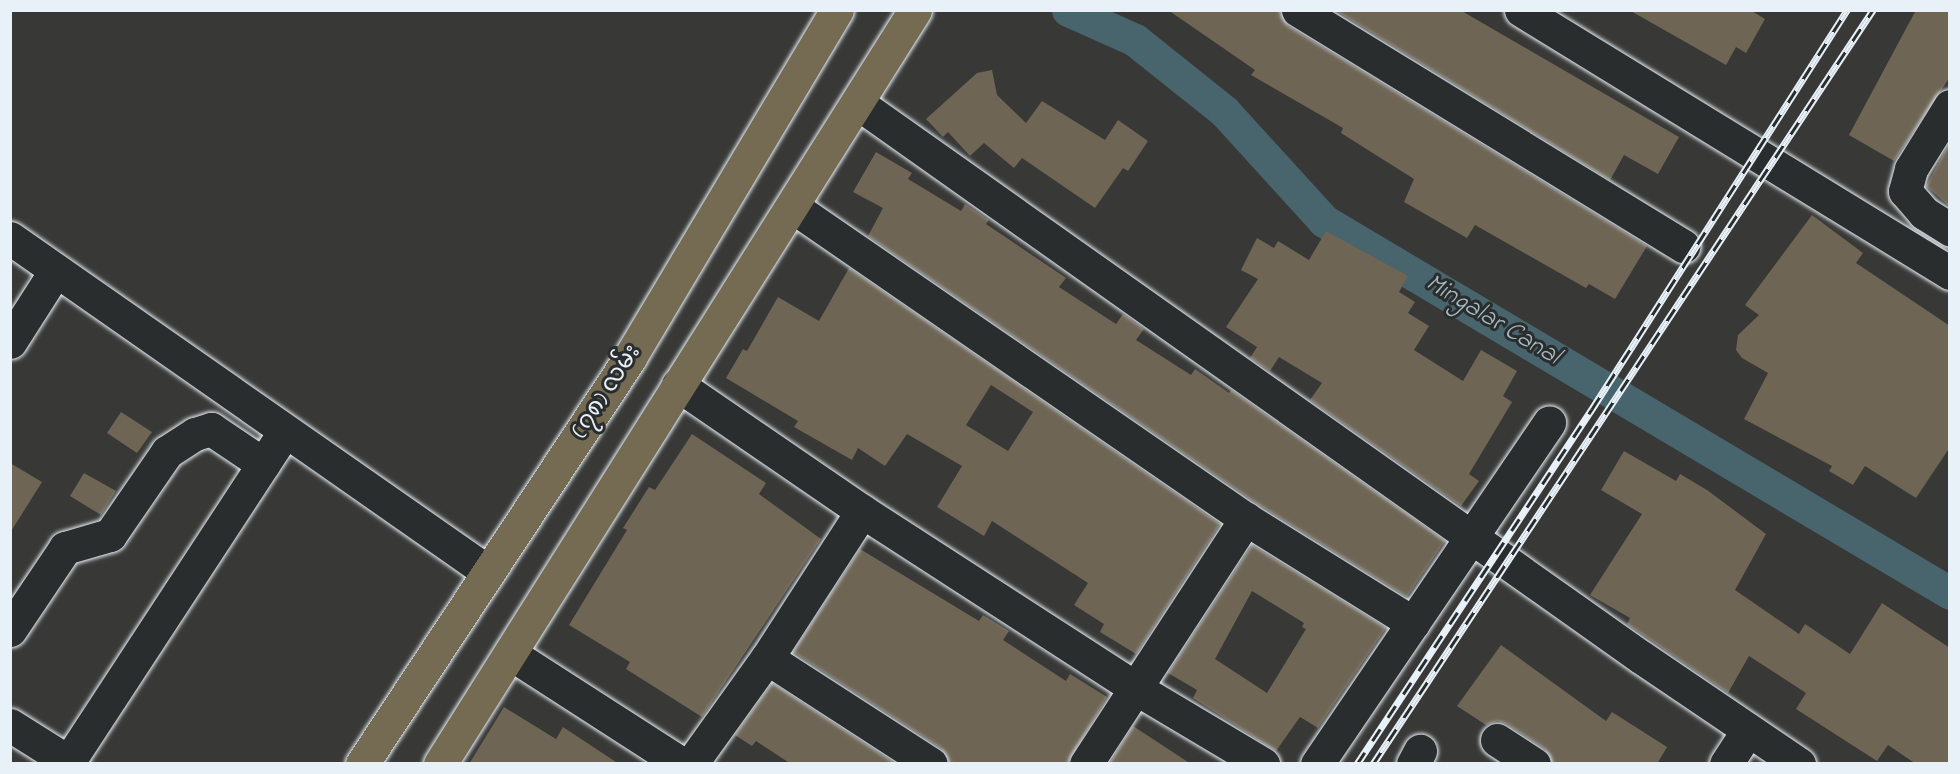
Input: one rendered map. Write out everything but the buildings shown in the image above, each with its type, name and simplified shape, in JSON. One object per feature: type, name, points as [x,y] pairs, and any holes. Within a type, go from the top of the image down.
[{"type":"main road","name":"(၇၈) လမ်း","points":[[362,764],[630,357],[837,10]]},
{"type":"main road","points":[[440,764],[678,385],[859,104],[915,10]]},
{"type":"street","points":[[1298,10],[1683,246]]},
{"type":"street","points":[[1521,10],[1950,273]]},
{"type":"street","points":[[859,104],[1799,764]]},
{"type":"street","points":[[1950,105],[1911,169],[1905,191],[1924,213],[1950,229]]},
{"type":"street","points":[[793,207],[1246,519],[1413,623]]},
{"type":"street","points":[[10,238],[488,572]]},
{"type":"street","points":[[10,342],[56,270]]},
{"type":"street","points":[[678,385],[862,511],[1137,688],[1263,764]]},
{"type":"street","points":[[1317,764],[1550,422]]},
{"type":"street","points":[[10,630],[65,548],[110,535],[167,453],[176,446],[212,429],[263,464]]},
{"type":"street","points":[[10,725],[70,762],[285,430]]},
{"type":"street","points":[[691,764],[767,658],[862,511]]},
{"type":"street","points":[[1086,764],[1246,519]]},
{"type":"street","points":[[511,654],[682,764]]},
{"type":"street","points":[[767,658],[931,764]]},
{"type":"street","points":[[1726,764],[1748,730]]},
{"type":"street","points":[[1497,740],[1534,764]]},
{"type":"waterway","name":"Mingalar Canal","points":[[1068,10],[1135,40],[1224,111],[1324,221],[1950,593]]},
{"type":"railway","points":[[1357,764],[1592,409],[1847,10]]},
{"type":"railway","points":[[1373,764],[1873,10]]}]
